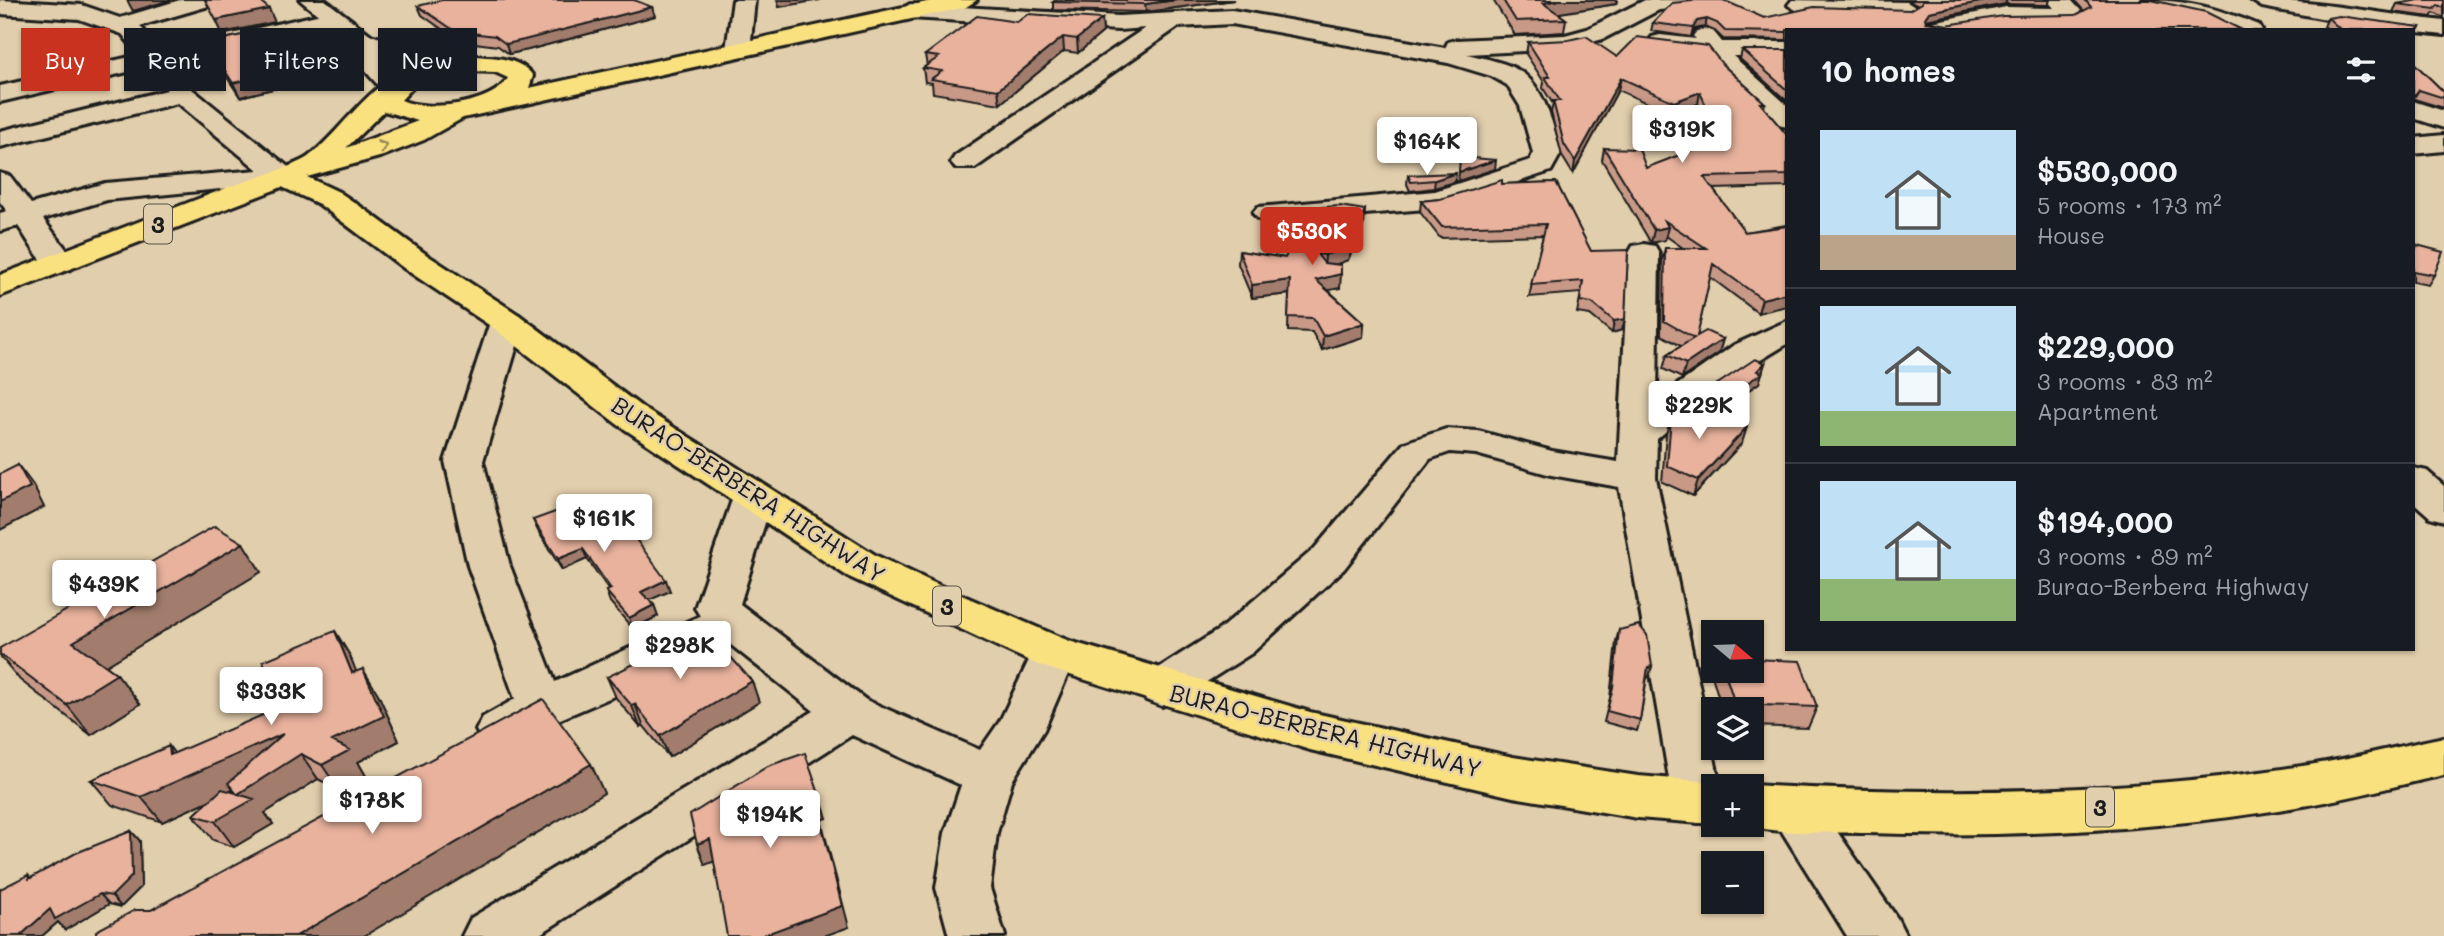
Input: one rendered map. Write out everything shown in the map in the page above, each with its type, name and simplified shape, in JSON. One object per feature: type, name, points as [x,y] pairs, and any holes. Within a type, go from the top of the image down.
[{"type":"highway","points":[[391,92],[389,104],[397,110],[412,113],[466,109],[966,0]]},
{"type":"highway","points":[[299,170],[391,92],[434,70],[494,65],[534,72],[694,59]]},
{"type":"highway","points":[[299,170],[373,150],[415,134],[466,109],[504,96],[519,84],[521,76],[494,65]]},
{"type":"highway","name":"3","points":[[0,286],[299,170]]},
{"type":"highway","name":"BURAO-BERBERA HIGHWAY","points":[[299,170],[329,198],[416,262],[507,322],[630,416],[753,497],[862,566],[1054,653],[1310,731],[1513,777],[1638,797],[1701,803]]},
{"type":"highway","name":"3","points":[[1772,808],[1880,814],[2016,814],[2153,803],[2309,785],[2444,756]]},
{"type":"street","points":[[0,26],[38,9],[79,0]]},
{"type":"street","points":[[120,25],[204,0]]},
{"type":"street","points":[[311,0],[348,28]]},
{"type":"street","points":[[738,50],[744,0]]},
{"type":"street","points":[[1402,48],[1548,44],[1595,34],[1654,4],[1690,0]]},
{"type":"street","points":[[1706,0],[1700,12],[1699,27],[1731,71],[1785,117]]},
{"type":"street","points":[[2153,0],[2210,13],[2246,28]]},
{"type":"street","points":[[2210,13],[2231,0]]},
{"type":"street","points":[[2262,0],[2399,27],[2444,28]]},
{"type":"street","points":[[2363,19],[2408,0]]},
{"type":"street","points":[[1798,3],[1901,5],[1935,28]]},
{"type":"street","points":[[1798,3],[1817,28]]},
{"type":"street","points":[[0,7],[82,12],[128,28]]},
{"type":"street","points":[[911,11],[1119,23],[1232,18],[1328,32],[1479,64],[1516,80],[1533,106],[1547,153],[1541,165],[1438,199],[1268,213]]},
{"type":"street","points":[[1941,28],[2006,14],[2063,16]]},
{"type":"street","points":[[226,42],[335,18]]},
{"type":"street","points":[[965,162],[1170,22]]},
{"type":"street","points":[[1595,34],[1715,49],[1785,48]]},
{"type":"street","points":[[364,40],[414,56],[494,65]]},
{"type":"street","points":[[364,42],[373,66],[391,92]]},
{"type":"street","points":[[14,67],[124,60]]},
{"type":"street","points":[[0,94],[124,65]]},
{"type":"street","points":[[180,91],[299,170]]},
{"type":"street","points":[[0,139],[183,94]]},
{"type":"street","points":[[2415,110],[2444,120]]},
{"type":"street","points":[[2415,146],[2444,143]]},
{"type":"street","points":[[12,218],[105,192],[299,170]]},
{"type":"street","points":[[0,182],[12,218],[60,262]]},
{"type":"street","points":[[1644,253],[1637,478],[1701,779]]},
{"type":"street","points":[[507,322],[464,461],[489,566],[541,707]]},
{"type":"street","points":[[1639,435],[1670,406],[1744,351],[1785,332]]},
{"type":"street","points":[[1162,688],[1236,641],[1329,559],[1418,450],[1446,440],[1478,443],[1551,463],[1637,478]]},
{"type":"street","points":[[2415,482],[2444,508]]},
{"type":"street","points":[[753,497],[716,608],[849,713],[989,776]]},
{"type":"street","points":[[465,749],[541,707],[617,676],[730,620]]},
{"type":"street","points":[[977,936],[963,888],[971,834],[989,776],[1020,730],[1054,653]]},
{"type":"street","points":[[490,936],[849,713]]},
{"type":"street","points":[[1772,808],[1878,936]]},
{"type":"building","points":[[205,0],[259,0],[269,9],[216,20]]},
{"type":"building","points":[[442,0],[634,0],[652,7],[506,44],[495,36],[477,34],[477,28],[451,28],[418,6]]},
{"type":"building","points":[[1177,0],[1145,4],[1053,2]]},
{"type":"building","points":[[1503,0],[1559,0],[1543,3],[1566,19],[1516,21]]},
{"type":"building","points":[[1723,0],[1764,18],[1814,7],[1910,10],[1922,3],[1922,0],[1990,0],[1929,12],[1925,18],[1926,22],[1947,25],[2003,16],[2076,15],[2091,7],[2085,0],[2151,0],[2206,12],[2238,28],[1785,28],[1785,32],[1725,31],[1717,23],[1707,19],[1697,21],[1693,28],[1653,23],[1672,3]]},
{"type":"building","points":[[2419,0],[2444,0],[2444,8],[2438,5],[2435,9],[2397,4]]},
{"type":"building","points":[[1028,14],[1102,19],[1077,39],[1063,37],[998,90],[931,79],[942,71],[923,68],[939,57],[925,55],[977,16],[1017,22]]},
{"type":"building","points":[[2339,16],[2420,27],[2415,33],[2415,28],[2339,28],[2328,18]]},
{"type":"building","points":[[240,35],[240,81],[233,83],[226,72],[226,39]]},
{"type":"building","points":[[1586,36],[1617,57],[1637,37],[1708,46],[1723,65],[1765,103],[1760,103],[1785,133],[1785,175],[1704,177],[1745,232],[1785,226],[1785,293],[1762,299],[1713,264],[1697,336],[1706,331],[1723,339],[1686,364],[1667,355],[1694,338],[1664,321],[1665,248],[1706,248],[1665,221],[1668,227],[1654,230],[1604,148],[1639,149],[1646,168],[1721,139],[1700,92],[1674,102],[1621,78],[1575,161],[1564,144],[1553,101],[1560,101],[1545,77],[1550,77],[1528,42],[1568,40]]},
{"type":"building","points":[[1742,50],[1785,50],[1785,88]]},
{"type":"building","points":[[2415,64],[2444,92],[2444,98],[2419,90],[2415,96]]},
{"type":"building","points":[[1460,157],[1496,160],[1459,172]]},
{"type":"building","points":[[1456,173],[1435,180],[1411,182],[1408,175]]},
{"type":"building","points":[[1502,180],[1502,184],[1556,182],[1591,251],[1628,250],[1625,319],[1614,321],[1592,303],[1580,301],[1583,281],[1531,285],[1546,224],[1442,227],[1421,201],[1440,199]]},
{"type":"building","points":[[1340,206],[1365,210],[1349,247],[1325,255],[1317,254],[1324,263],[1341,265],[1341,274],[1316,280],[1364,323],[1323,336],[1313,318],[1288,317],[1290,280],[1252,285],[1239,251],[1285,258],[1311,208]]},
{"type":"building","points":[[2417,245],[2443,252],[2434,275],[2415,271]]},
{"type":"building","points":[[1755,359],[1765,363],[1757,371],[1762,373],[1733,393],[1716,385]]},
{"type":"building","points":[[1685,406],[1747,427],[1698,480],[1667,466],[1671,418]]},
{"type":"building","points":[[18,465],[30,487],[0,502],[0,474]]},
{"type":"building","points":[[588,500],[601,526],[611,522],[621,535],[629,530],[666,580],[641,592],[654,605],[629,618],[606,591],[611,589],[583,549],[558,559],[533,520]]},
{"type":"building","points":[[215,526],[243,543],[73,642],[117,674],[67,705],[0,654],[0,648]]},
{"type":"building","points":[[1639,625],[1647,635],[1652,666],[1648,667],[1640,720],[1607,711],[1613,687],[1619,630]]},
{"type":"building","points":[[706,629],[752,681],[660,736],[635,704],[632,706],[607,677]]},
{"type":"building","points":[[335,631],[352,673],[363,669],[384,716],[332,741],[350,750],[322,765],[301,754],[238,794],[254,799],[215,821],[194,815],[222,789],[236,793],[228,783],[283,734],[141,797],[91,780],[169,746],[170,755],[279,708],[263,661]]},
{"type":"building","points":[[1764,660],[1800,661],[1817,707],[1764,705],[1764,697],[1733,697],[1728,683],[1764,683]]},
{"type":"building","points":[[543,699],[591,764],[296,936],[96,936],[96,931],[135,910],[151,910]]},
{"type":"building","points":[[805,753],[820,797],[815,799],[842,906],[761,936],[727,936],[710,839],[697,844],[690,815],[768,766]]},
{"type":"building","points":[[131,831],[132,876],[112,896],[100,894],[55,919],[50,909],[20,936],[0,936],[0,889],[28,875],[29,879],[76,853]]}]
